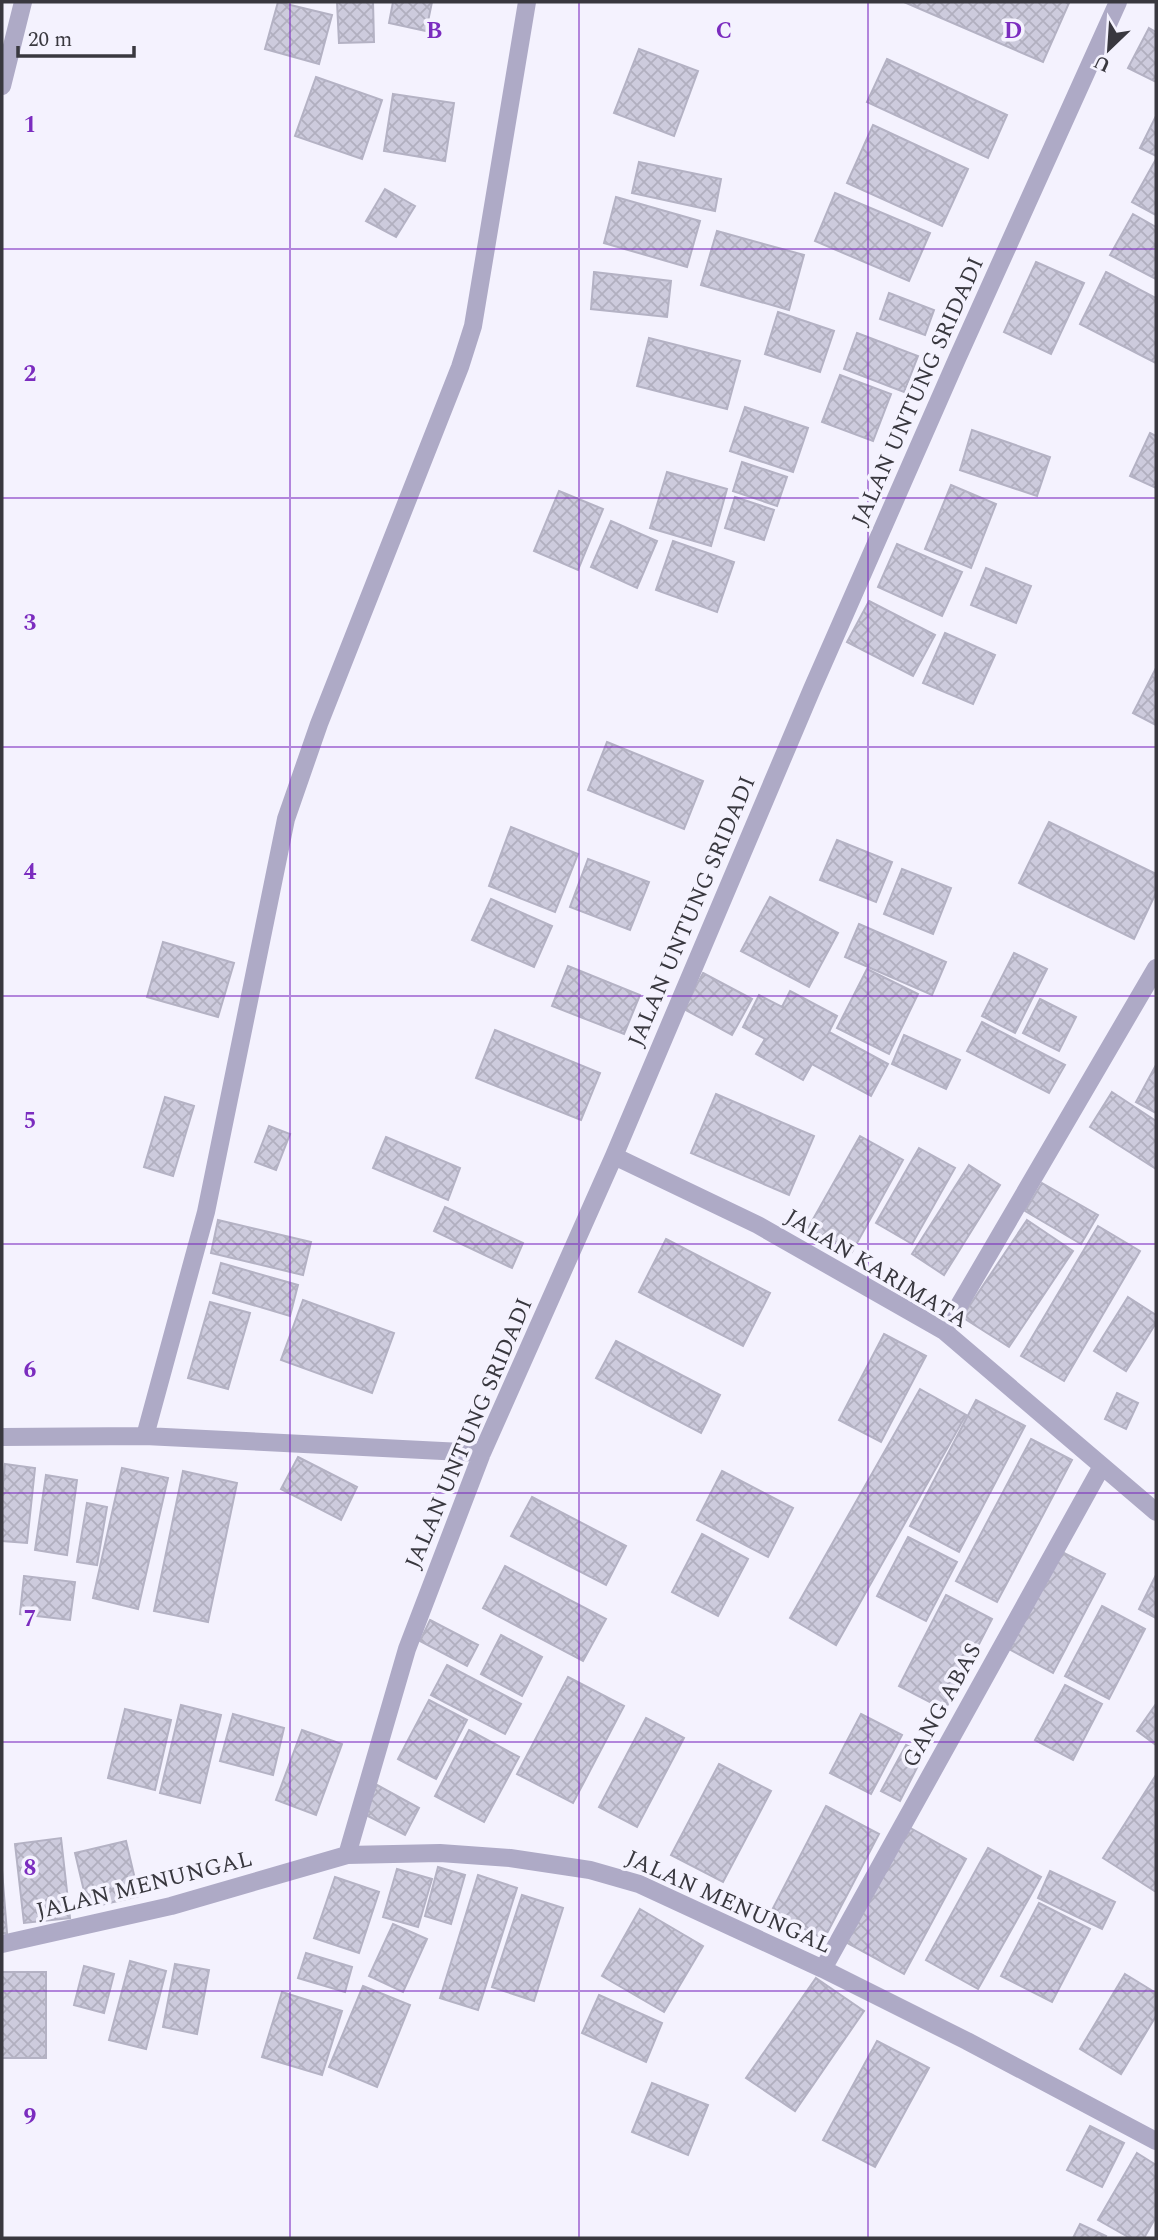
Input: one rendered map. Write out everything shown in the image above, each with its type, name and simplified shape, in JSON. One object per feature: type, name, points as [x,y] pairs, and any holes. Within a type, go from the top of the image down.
[{"type":"street","points":[[2,86],[23,2]]},
{"type":"street","points":[[145,1436],[206,1212],[286,819],[319,724],[460,367],[473,326],[527,2]]},
{"type":"street","name":"JALAN UNTUNG SRIDADI","points":[[347,1855],[407,1649],[482,1453],[614,1156],[945,384],[1118,2]]},
{"type":"street","points":[[944,1331],[1156,968]]},
{"type":"street","name":"JALAN KARIMATA","points":[[614,1156],[758,1226],[944,1331],[1156,1513]]},
{"type":"street","points":[[2,1437],[145,1436],[482,1453]]},
{"type":"street","name":"GANG ABAS","points":[[823,1969],[1102,1466]]},
{"type":"street","name":"JALAN MENUNGAL","points":[[2,1944],[171,1906],[347,1855],[440,1853],[510,1858],[590,1870],[639,1884],[823,1969],[967,2041],[1156,2141]]},
{"type":"building","points":[[278,2],[332,15],[319,64],[265,49]]},
{"type":"building","points":[[337,2],[373,2],[374,42],[339,43]]},
{"type":"building","points":[[393,2],[432,2],[426,31],[389,23]]},
{"type":"building","points":[[904,2],[1065,2],[1069,3],[1043,62]]},
{"type":"building","points":[[1149,28],[1156,32],[1156,82],[1128,68]]},
{"type":"building","points":[[639,49],[698,71],[674,136],[614,113]]},
{"type":"building","points":[[887,59],[1007,115],[988,158],[867,102]]},
{"type":"building","points":[[316,77],[382,100],[362,159],[295,136]]},
{"type":"building","points":[[393,94],[454,103],[445,161],[384,151]]},
{"type":"building","points":[[1156,116],[1156,156],[1140,148]]},
{"type":"building","points":[[873,125],[968,169],[942,226],[847,183]]},
{"type":"building","points":[[639,162],[721,179],[715,211],[632,193]]},
{"type":"building","points":[[1156,162],[1156,215],[1132,202]]},
{"type":"building","points":[[385,189],[415,206],[396,237],[366,221]]},
{"type":"building","points":[[835,193],[930,233],[909,281],[815,241]]},
{"type":"building","points":[[616,197],[700,221],[687,267],[604,243]]},
{"type":"building","points":[[1133,214],[1156,227],[1156,279],[1110,255]]},
{"type":"building","points":[[717,231],[804,255],[789,310],[701,285]]},
{"type":"building","points":[[1036,262],[1084,283],[1051,354],[1004,332]]},
{"type":"building","points":[[594,272],[671,281],[667,317],[591,309]]},
{"type":"building","points":[[1106,272],[1156,298],[1156,363],[1080,324]]},
{"type":"building","points":[[889,293],[934,310],[925,335],[880,319]]},
{"type":"building","points":[[778,312],[834,331],[820,372],[765,354]]},
{"type":"building","points":[[857,333],[918,356],[904,392],[844,369]]},
{"type":"building","points":[[649,338],[740,361],[727,409],[637,386]]},
{"type":"building","points":[[840,375],[891,394],[873,441],[822,422]]},
{"type":"building","points":[[745,407],[808,428],[793,472],[730,451]]},
{"type":"building","points":[[972,430],[1050,457],[1037,496],[960,470]]},
{"type":"building","points":[[1150,433],[1156,436],[1156,488],[1130,476]]},
{"type":"building","points":[[742,462],[787,477],[777,506],[733,491]]},
{"type":"building","points":[[667,472],[727,489],[711,546],[650,528]]},
{"type":"building","points":[[951,485],[996,504],[971,568],[925,549]]},
{"type":"building","points":[[559,491],[603,509],[578,570],[534,551]]},
{"type":"building","points":[[735,497],[774,510],[764,540],[725,528]]},
{"type":"building","points":[[611,521],[657,541],[637,588],[591,567]]},
{"type":"building","points":[[673,541],[734,562],[717,612],[656,590]]},
{"type":"building","points":[[897,544],[962,572],[942,616],[878,587]]},
{"type":"building","points":[[986,568],[1031,586],[1016,623],[971,605]]},
{"type":"building","points":[[869,601],[935,635],[913,676],[847,642]]},
{"type":"building","points":[[945,633],[995,655],[973,704],[923,683]]},
{"type":"building","points":[[1156,668],[1156,725],[1133,713]]},
{"type":"building","points":[[607,742],[703,781],[684,829],[588,790]]},
{"type":"building","points":[[1049,822],[1156,874],[1156,893],[1134,939],[1019,883]]},
{"type":"building","points":[[511,827],[578,854],[555,912],[489,886]]},
{"type":"building","points":[[837,840],[892,862],[876,902],[820,880]]},
{"type":"building","points":[[588,859],[649,882],[630,930],[570,907]]},
{"type":"building","points":[[902,869],[951,888],[933,934],[884,914]]},
{"type":"building","points":[[770,897],[838,933],[809,987],[741,951]]},
{"type":"building","points":[[491,899],[552,926],[534,967],[472,940]]},
{"type":"building","points":[[859,924],[946,962],[932,995],[845,957]]},
{"type":"building","points":[[163,942],[234,963],[218,1017],[147,997]]},
{"type":"building","points":[[1014,953],[1047,969],[1015,1033],[982,1016]]},
{"type":"building","points":[[568,966],[640,995],[624,1034],[552,1006]]},
{"type":"building","points":[[867,969],[918,994],[889,1054],[837,1028]]},
{"type":"building","points":[[703,973],[752,999],[732,1035],[684,1009]]},
{"type":"building","points":[[790,991],[837,1016],[829,1032],[888,1064],[871,1096],[812,1064],[803,1080],[756,1054],[765,1039],[743,1027],[759,995],[782,1007]]},
{"type":"building","points":[[1040,999],[1076,1017],[1059,1051],[1023,1033]]},
{"type":"building","points":[[982,1022],[1065,1065],[1049,1093],[967,1051]]},
{"type":"building","points":[[495,1030],[600,1073],[581,1120],[476,1078]]},
{"type":"building","points":[[904,1035],[960,1060],[946,1089],[892,1064]]},
{"type":"building","points":[[1156,1065],[1156,1113],[1136,1102]]},
{"type":"building","points":[[1112,1092],[1156,1121],[1156,1169],[1090,1127]]},
{"type":"building","points":[[716,1094],[814,1136],[789,1195],[691,1153]]},
{"type":"building","points":[[165,1097],[194,1106],[173,1176],[144,1167]]},
{"type":"building","points":[[269,1126],[290,1134],[276,1170],[255,1162]]},
{"type":"building","points":[[860,1136],[903,1160],[852,1252],[808,1228]]},
{"type":"building","points":[[386,1137],[460,1168],[448,1200],[373,1168]]},
{"type":"building","points":[[919,1148],[955,1168],[912,1244],[876,1223]]},
{"type":"building","points":[[969,1165],[1000,1185],[944,1275],[912,1254]]},
{"type":"building","points":[[1042,1183],[1098,1215],[1081,1244],[1025,1211]]},
{"type":"building","points":[[445,1207],[523,1243],[512,1268],[434,1231]]},
{"type":"building","points":[[218,1220],[311,1242],[303,1275],[211,1253]]},
{"type":"building","points":[[1027,1220],[1073,1251],[1009,1347],[962,1317]]},
{"type":"building","points":[[1098,1226],[1140,1251],[1064,1381],[1021,1356]]},
{"type":"building","points":[[666,1239],[770,1293],[743,1346],[639,1292]]},
{"type":"building","points":[[221,1263],[298,1285],[290,1316],[213,1293]]},
{"type":"building","points":[[1128,1297],[1156,1315],[1156,1323],[1126,1371],[1094,1351]]},
{"type":"building","points":[[303,1300],[394,1333],[372,1393],[281,1360]]},
{"type":"building","points":[[210,1302],[250,1313],[228,1389],[188,1378]]},
{"type":"building","points":[[884,1334],[926,1356],[881,1442],[839,1420]]},
{"type":"building","points":[[616,1341],[720,1395],[701,1433],[596,1378]]},
{"type":"building","points":[[920,1389],[966,1415],[836,1645],[790,1618]]},
{"type":"building","points":[[1117,1393],[1138,1403],[1126,1429],[1105,1419]]},
{"type":"building","points":[[976,1400],[1025,1426],[959,1552],[910,1526]]},
{"type":"building","points":[[1031,1439],[1072,1460],[997,1602],[956,1581]]},
{"type":"building","points":[[298,1457],[357,1487],[341,1520],[281,1489]]},
{"type":"building","points":[[5,1464],[35,1468],[27,1543],[2,1541]]},
{"type":"building","points":[[122,1468],[168,1478],[138,1609],[93,1598]]},
{"type":"building","points":[[183,1471],[237,1483],[208,1622],[154,1611]]},
{"type":"building","points":[[722,1471],[793,1508],[768,1557],[697,1520]]},
{"type":"building","points":[[46,1475],[77,1480],[67,1555],[35,1550]]},
{"type":"building","points":[[532,1497],[626,1546],[606,1585],[511,1536]]},
{"type":"building","points":[[87,1503],[107,1507],[97,1565],[77,1562]]},
{"type":"building","points":[[702,1534],[748,1559],[718,1616],[672,1592]]},
{"type":"building","points":[[908,1537],[957,1562],[926,1621],[877,1596]]},
{"type":"building","points":[[1060,1551],[1105,1574],[1053,1673],[1009,1649]]},
{"type":"building","points":[[505,1566],[606,1619],[583,1661],[483,1608]]},
{"type":"building","points":[[1156,1575],[1156,1618],[1139,1609]]},
{"type":"building","points":[[24,1576],[75,1582],[70,1620],[20,1614]]},
{"type":"building","points":[[946,1595],[992,1619],[945,1710],[899,1686]]},
{"type":"building","points":[[1102,1606],[1145,1629],[1109,1699],[1065,1676]]},
{"type":"building","points":[[430,1620],[478,1645],[467,1666],[420,1641]]},
{"type":"building","points":[[501,1635],[542,1657],[522,1696],[481,1674]]},
{"type":"building","points":[[447,1665],[521,1704],[505,1734],[431,1695]]},
{"type":"building","points":[[568,1677],[624,1706],[573,1803],[517,1774]]},
{"type":"building","points":[[1065,1685],[1102,1704],[1073,1760],[1035,1740]]},
{"type":"building","points":[[429,1700],[467,1720],[436,1779],[398,1759]]},
{"type":"building","points":[[1156,1704],[1156,1745],[1137,1731]]},
{"type":"building","points":[[181,1705],[221,1715],[200,1803],[160,1793]]},
{"type":"building","points":[[125,1709],[171,1720],[155,1790],[108,1778]]},
{"type":"building","points":[[233,1714],[284,1728],[273,1775],[220,1761]]},
{"type":"building","points":[[861,1714],[902,1735],[871,1794],[830,1773]]},
{"type":"building","points":[[646,1718],[684,1738],[637,1827],[599,1807]]},
{"type":"building","points":[[302,1730],[342,1744],[316,1815],[276,1800]]},
{"type":"building","points":[[469,1730],[519,1757],[484,1822],[435,1796]]},
{"type":"building","points":[[906,1745],[924,1754],[900,1801],[881,1791]]},
{"type":"building","points":[[719,1764],[771,1791],[723,1882],[671,1855]]},
{"type":"building","points":[[1156,1775],[1156,1892],[1103,1858]]},
{"type":"building","points":[[377,1785],[419,1808],[405,1835],[362,1813]]},
{"type":"building","points":[[826,1806],[879,1834],[824,1939],[771,1912]]},
{"type":"building","points":[[905,1825],[966,1859],[904,1974],[842,1940]]},
{"type":"building","points":[[61,1838],[70,1918],[24,1923],[15,1844]]},
{"type":"building","points":[[126,1841],[139,1896],[88,1908],[75,1853]]},
{"type":"building","points":[[988,1848],[1041,1877],[978,1989],[926,1960]]},
{"type":"building","points":[[438,1867],[465,1875],[451,1924],[425,1916]]},
{"type":"building","points":[[397,1869],[432,1879],[418,1927],[383,1917]]},
{"type":"building","points":[[2,1870],[7,1933],[2,1933]]},
{"type":"building","points":[[1050,1871],[1115,1902],[1102,1929],[1038,1898]]},
{"type":"building","points":[[478,1875],[517,1888],[478,2010],[440,1998]]},
{"type":"building","points":[[335,1877],[379,1892],[359,1953],[314,1938]]},
{"type":"building","points":[[522,1895],[563,1908],[534,2001],[492,1987]]},
{"type":"building","points":[[1039,1903],[1090,1929],[1052,2002],[1001,1976]]},
{"type":"building","points":[[640,1909],[703,1946],[664,2012],[602,1976]]},
{"type":"building","points":[[393,1924],[427,1939],[403,1992],[369,1976]]},
{"type":"building","points":[[306,1953],[352,1967],[345,1992],[298,1978]]},
{"type":"building","points":[[130,1961],[166,1971],[146,2049],[109,2040]]},
{"type":"building","points":[[175,1964],[209,1970],[197,2034],[163,2027]]},
{"type":"building","points":[[84,1966],[114,1974],[104,2013],[74,2005]]},
{"type":"building","points":[[2,1972],[46,1972],[46,2058],[2,2058]]},
{"type":"building","points":[[1125,1974],[1156,1993],[1156,2016],[1121,2074],[1080,2049]]},
{"type":"building","points":[[816,1978],[864,2011],[795,2111],[746,2078]]},
{"type":"building","points":[[363,1986],[410,2005],[377,2087],[329,2067]]},
{"type":"building","points":[[282,1992],[342,2011],[322,2075],[262,2057]]},
{"type":"building","points":[[599,1995],[662,2023],[646,2062],[582,2033]]},
{"type":"building","points":[[877,2041],[929,2068],[875,2167],[823,2140]]},
{"type":"building","points":[[652,2083],[708,2105],[688,2155],[632,2132]]},
{"type":"building","points":[[1090,2126],[1124,2143],[1102,2187],[1067,2170]]},
{"type":"building","points":[[1137,2153],[1156,2165],[1156,2217],[1144,2238],[1130,2238],[1098,2220]]},
{"type":"building","points":[[1080,2224],[1106,2236],[1105,2238],[1073,2238]]}]
